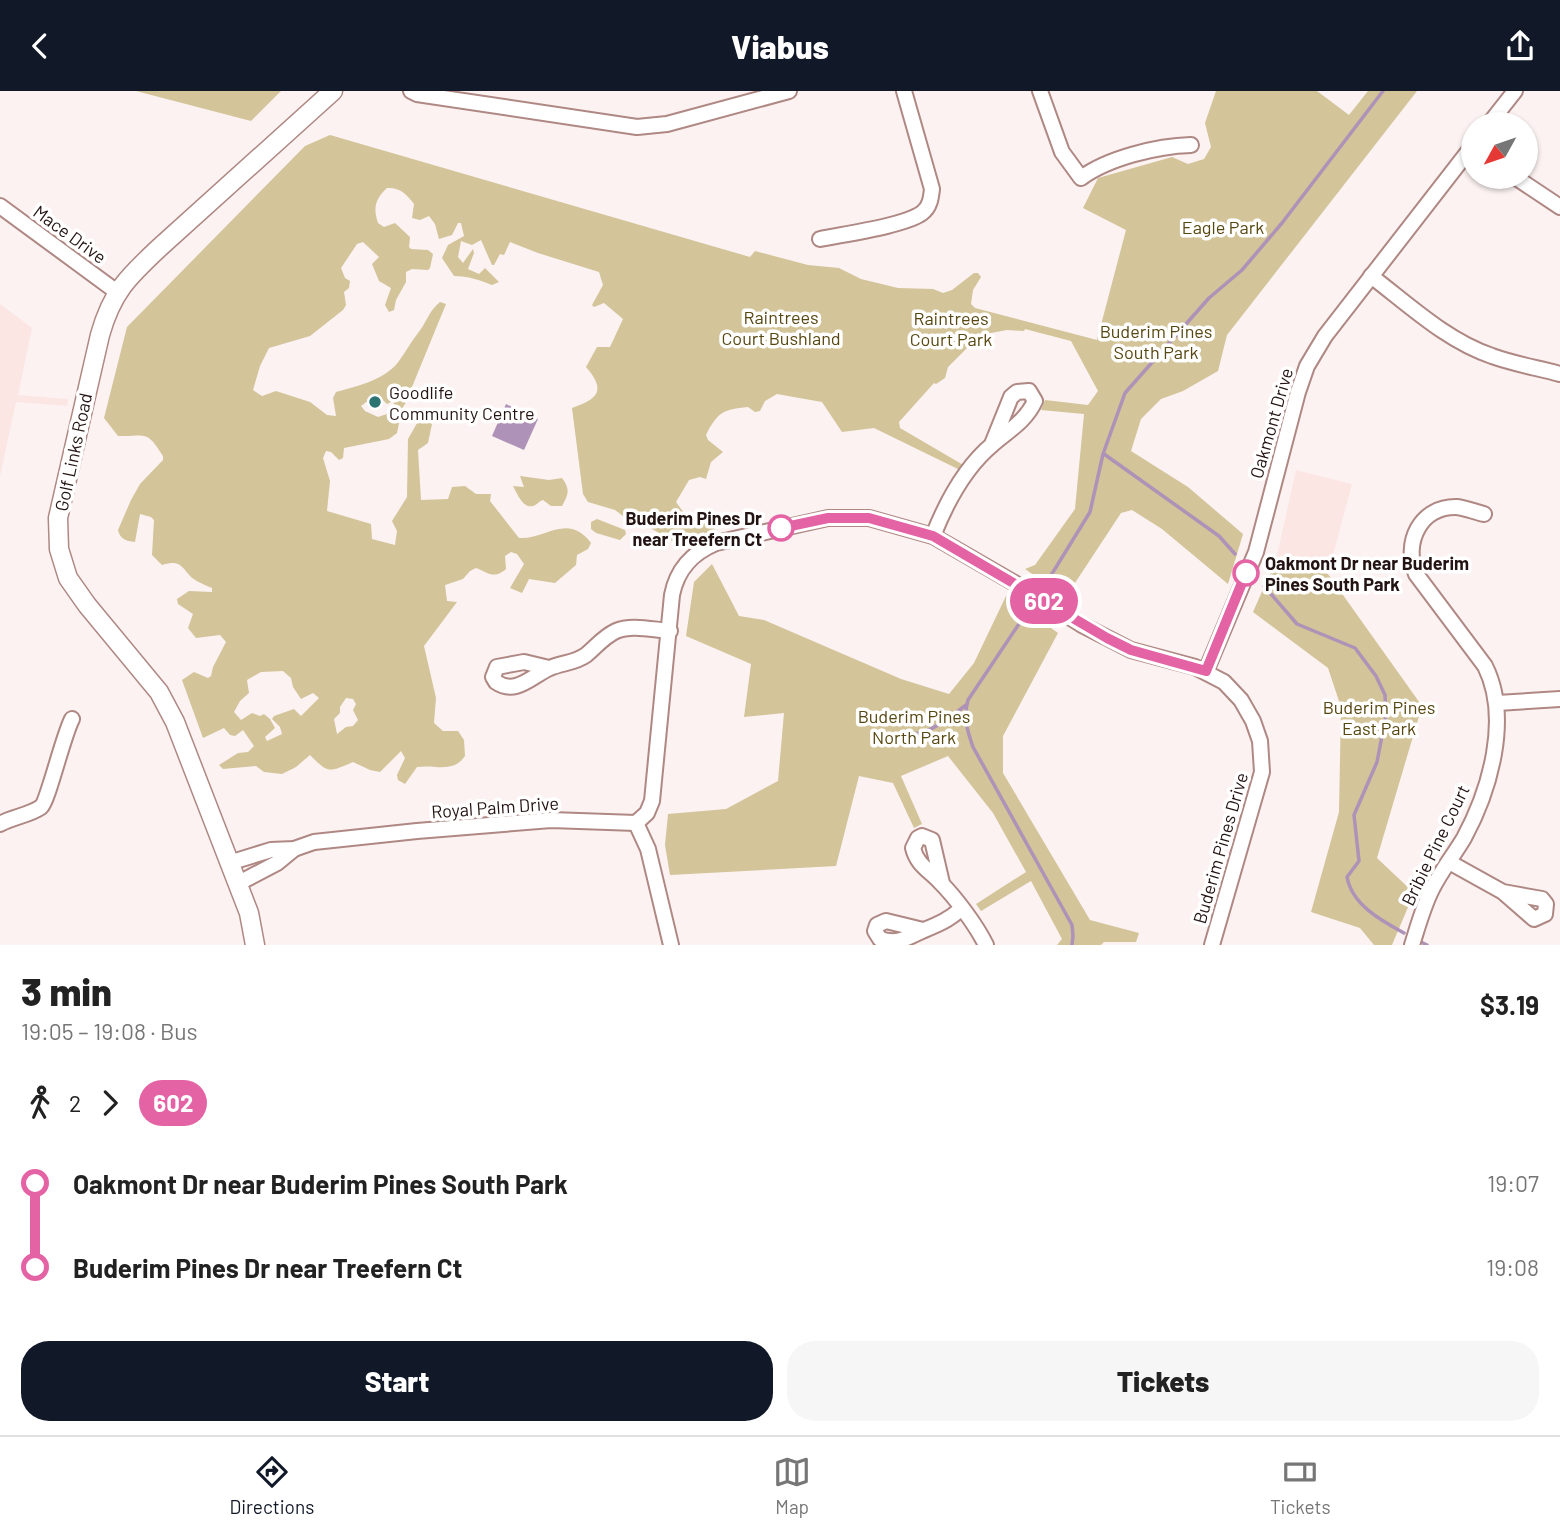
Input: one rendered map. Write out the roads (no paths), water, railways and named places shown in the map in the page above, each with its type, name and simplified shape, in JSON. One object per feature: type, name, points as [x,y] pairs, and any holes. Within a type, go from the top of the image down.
[{"type":"main road","name":"Golf Links Road","points":[[255,945],[248,913],[175,722],[159,692],[68,578],[59,549],[58,517],[107,308],[117,292],[159,247],[333,91]]},
{"type":"street","points":[[411,91],[417,95],[637,127],[667,124],[789,91]]},
{"type":"street","points":[[820,239],[906,220],[922,213],[930,202],[932,189],[904,91]]},
{"type":"street","points":[[1040,91],[1062,152],[1081,178],[1095,168],[1167,146],[1191,145]]},
{"type":"street","points":[[1498,112],[1515,91]]},
{"type":"street","name":"Oakmont Drive","points":[[1206,671],[1256,552],[1307,366],[1325,336],[1461,161]]},
{"type":"street","points":[[1533,189],[1560,207]]},
{"type":"street","name":"Mace Drive","points":[[0,206],[117,292]]},
{"type":"street","points":[[1371,276],[1445,332],[1476,349],[1492,356],[1560,374]]},
{"type":"street","points":[[933,536],[951,497],[968,470],[992,444]]},
{"type":"street","name":"Bribie Pine Court","points":[[1412,945],[1429,895],[1468,828],[1485,789],[1493,752],[1497,703],[1485,666],[1416,574],[1411,555],[1413,535],[1430,515],[1446,508],[1458,507],[1484,514]]},
{"type":"street","name":"Buderim Pines Drive","points":[[636,823],[647,813],[652,801],[675,582],[683,566],[700,550],[716,543],[828,518],[869,518],[933,536],[1107,638],[1131,650],[1206,671],[1232,690],[1248,710],[1257,730],[1262,759],[1259,787],[1212,945]]},
{"type":"street","points":[[550,668],[585,656],[600,641],[618,630],[639,628],[670,631]]},
{"type":"street","points":[[1497,703],[1560,699]]},
{"type":"street","points":[[0,824],[36,810],[45,803],[60,745],[72,719]]},
{"type":"street","name":"Royal Palm Drive","points":[[229,863],[271,850],[294,849],[314,842],[551,820],[636,823]]},
{"type":"street","points":[[636,823],[648,849],[671,945]]},
{"type":"street","name":"Royal Palm Drive","points":[[237,884],[277,863],[294,849]]},
{"type":"street","points":[[1449,862],[1503,892]]},
{"type":"street","points":[[942,883],[986,945]]},
{"type":"street","points":[[923,930],[943,924],[961,909]]},
{"type":"waterway","points":[[1050,577],[1090,512],[1103,454],[1125,393],[1209,298],[1242,270],[1282,223],[1383,91]]},
{"type":"waterway","points":[[1104,454],[1219,536],[1235,554]]},
{"type":"waterway","points":[[1264,586],[1297,624],[1355,648],[1376,676],[1385,695],[1386,715],[1377,762],[1354,815],[1359,861],[1347,877],[1361,904],[1404,933]]},
{"type":"waterway","points":[[1029,609],[968,700],[966,723],[973,747],[1072,925],[1072,945]]},
{"type":"waterway","points":[[890,736],[913,735],[931,729],[966,705]]},
{"type":"waterway","points":[[1421,942],[1427,945]]},
{"type":"place","name":"Goodlife Community Centre","points":[[375,402]]},
{"type":"place","name":"Buderim Pines Dr near Treefern Ct","points":[[781,528]]},
{"type":"place","name":"Oakmont Dr near Buderim Pines South Park","points":[[1246,573]]},
{"type":"park label","name":"Eagle Park","points":[[1223,227]]},
{"type":"park label","name":"Raintrees Court Bushland","points":[[781,328]]},
{"type":"park label","name":"Raintrees Court Park","points":[[951,328]]},
{"type":"park label","name":"Buderim Pines South Park","points":[[1156,342]]},
{"type":"park label","name":"Buderim Pines East Park","points":[[1379,718]]},
{"type":"park label","name":"Buderim Pines North Park","points":[[914,726]]}]
